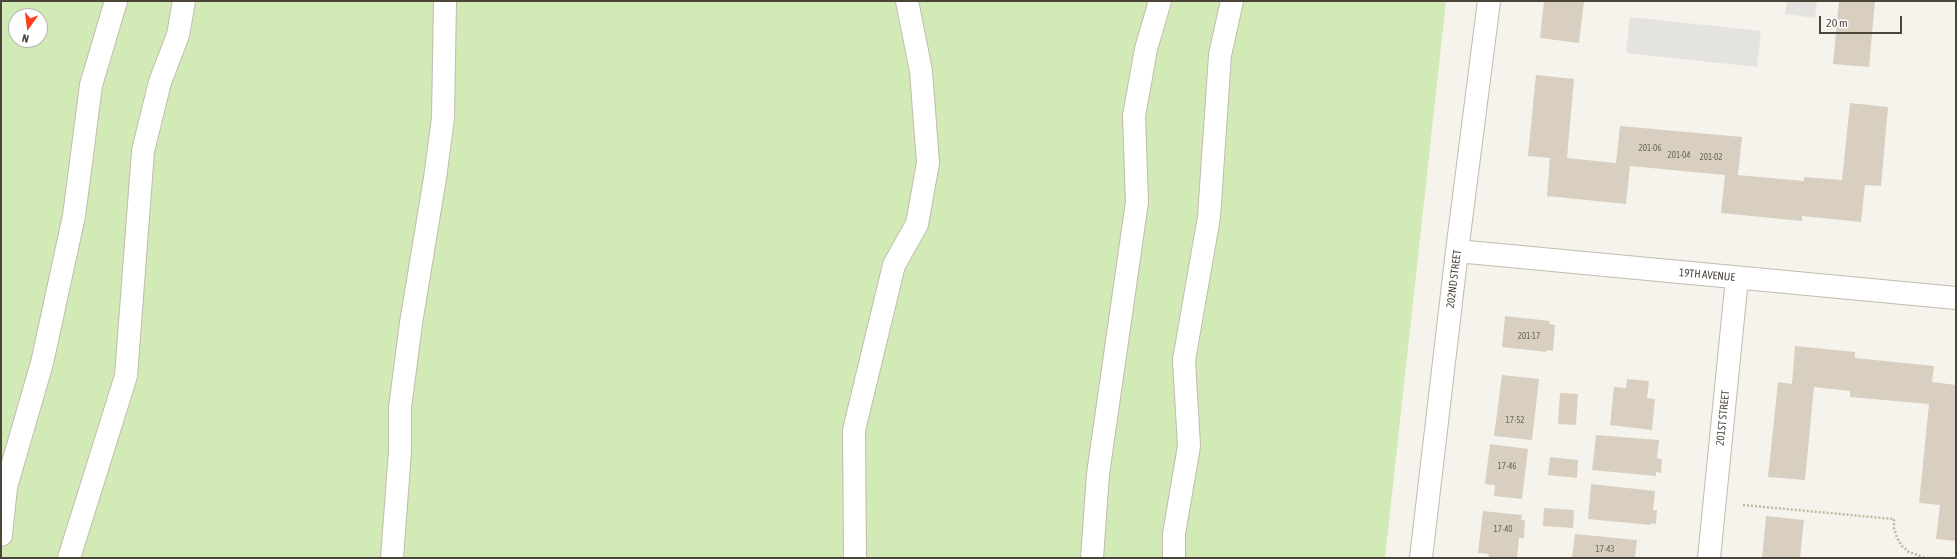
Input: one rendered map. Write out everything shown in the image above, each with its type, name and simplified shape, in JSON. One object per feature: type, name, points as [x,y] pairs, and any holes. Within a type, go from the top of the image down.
[{"type":"street","points":[[1,535],[6,488],[42,363],[74,216],[91,85],[116,1]]},
{"type":"street","points":[[69,558],[126,376],[143,151],[160,82],[178,35],[184,1]]},
{"type":"street","points":[[392,558],[400,451],[400,408],[411,323],[435,178],[443,118],[445,1]]},
{"type":"street","points":[[855,558],[854,430],[894,265],[917,224],[928,163],[921,71],[908,1]]},
{"type":"street","points":[[1092,558],[1098,474],[1137,202],[1134,116],[1146,49],[1160,1]]},
{"type":"street","points":[[1174,558],[1174,534],[1189,446],[1184,360],[1210,217],[1220,55],[1232,1]]},
{"type":"street","name":"202ND STREET","points":[[1421,558],[1457,251],[1489,1]]},
{"type":"street","name":"19TH AVENUE","points":[[1457,251],[1956,298]]},
{"type":"street","name":"201ST STREET","points":[[1709,558],[1737,278]]},
{"type":"path","points":[[1743,505],[1894,519],[1894,528],[1897,538],[1909,552],[1926,558],[1945,558]]},
{"type":"green space","points":[[1,1],[1446,1],[1385,558],[1,558]]},
{"type":"shaded area","points":[[1787,1],[1817,1],[1815,18],[1785,14]]},
{"type":"shaded area","points":[[1630,17],[1761,31],[1757,67],[1626,53]]},
{"type":"building","points":[[1544,1],[1584,1],[1579,43],[1540,38]]},
{"type":"building","points":[[1839,1],[1875,1],[1869,67],[1833,64]]},
{"type":"building","points":[[1536,75],[1574,79],[1567,158],[1616,163],[1620,126],[1742,137],[1738,175],[1804,181],[1804,177],[1842,180],[1850,103],[1888,107],[1881,186],[1865,185],[1861,222],[1802,216],[1802,221],[1721,213],[1725,175],[1630,166],[1626,204],[1547,196],[1550,158],[1528,156]]},
{"type":"building","points":[[1505,316],[1550,321],[1549,324],[1555,325],[1553,351],[1547,350],[1546,352],[1502,347]]},
{"type":"building","points":[[1795,346],[1855,352],[1855,358],[1934,366],[1932,382],[1956,385],[1956,541],[1936,539],[1940,505],[1919,503],[1929,404],[1850,397],[1850,391],[1814,387],[1805,480],[1768,477],[1778,382],[1792,384]]},
{"type":"building","points":[[1502,375],[1539,379],[1532,440],[1494,436]]},
{"type":"building","points":[[1627,379],[1649,381],[1647,398],[1655,399],[1652,430],[1610,425],[1614,387],[1626,388]]},
{"type":"building","points":[[1560,393],[1578,394],[1576,425],[1558,424]]},
{"type":"building","points":[[1596,435],[1659,440],[1657,458],[1662,459],[1661,473],[1656,472],[1656,476],[1592,470]]},
{"type":"building","points":[[1490,444],[1528,449],[1522,499],[1494,496],[1495,485],[1485,484]]},
{"type":"building","points":[[1550,457],[1578,460],[1577,478],[1548,475]]},
{"type":"building","points":[[1591,484],[1655,491],[1653,510],[1657,510],[1656,524],[1651,523],[1651,525],[1588,519]]},
{"type":"building","points":[[1544,508],[1574,510],[1573,528],[1543,526]]},
{"type":"building","points":[[1483,511],[1522,515],[1521,520],[1525,520],[1524,538],[1519,538],[1517,558],[1488,558],[1489,554],[1478,553]]},
{"type":"building","points":[[1766,516],[1804,520],[1800,558],[1762,558]]},
{"type":"building","points":[[1575,534],[1637,540],[1635,558],[1572,558]]}]
